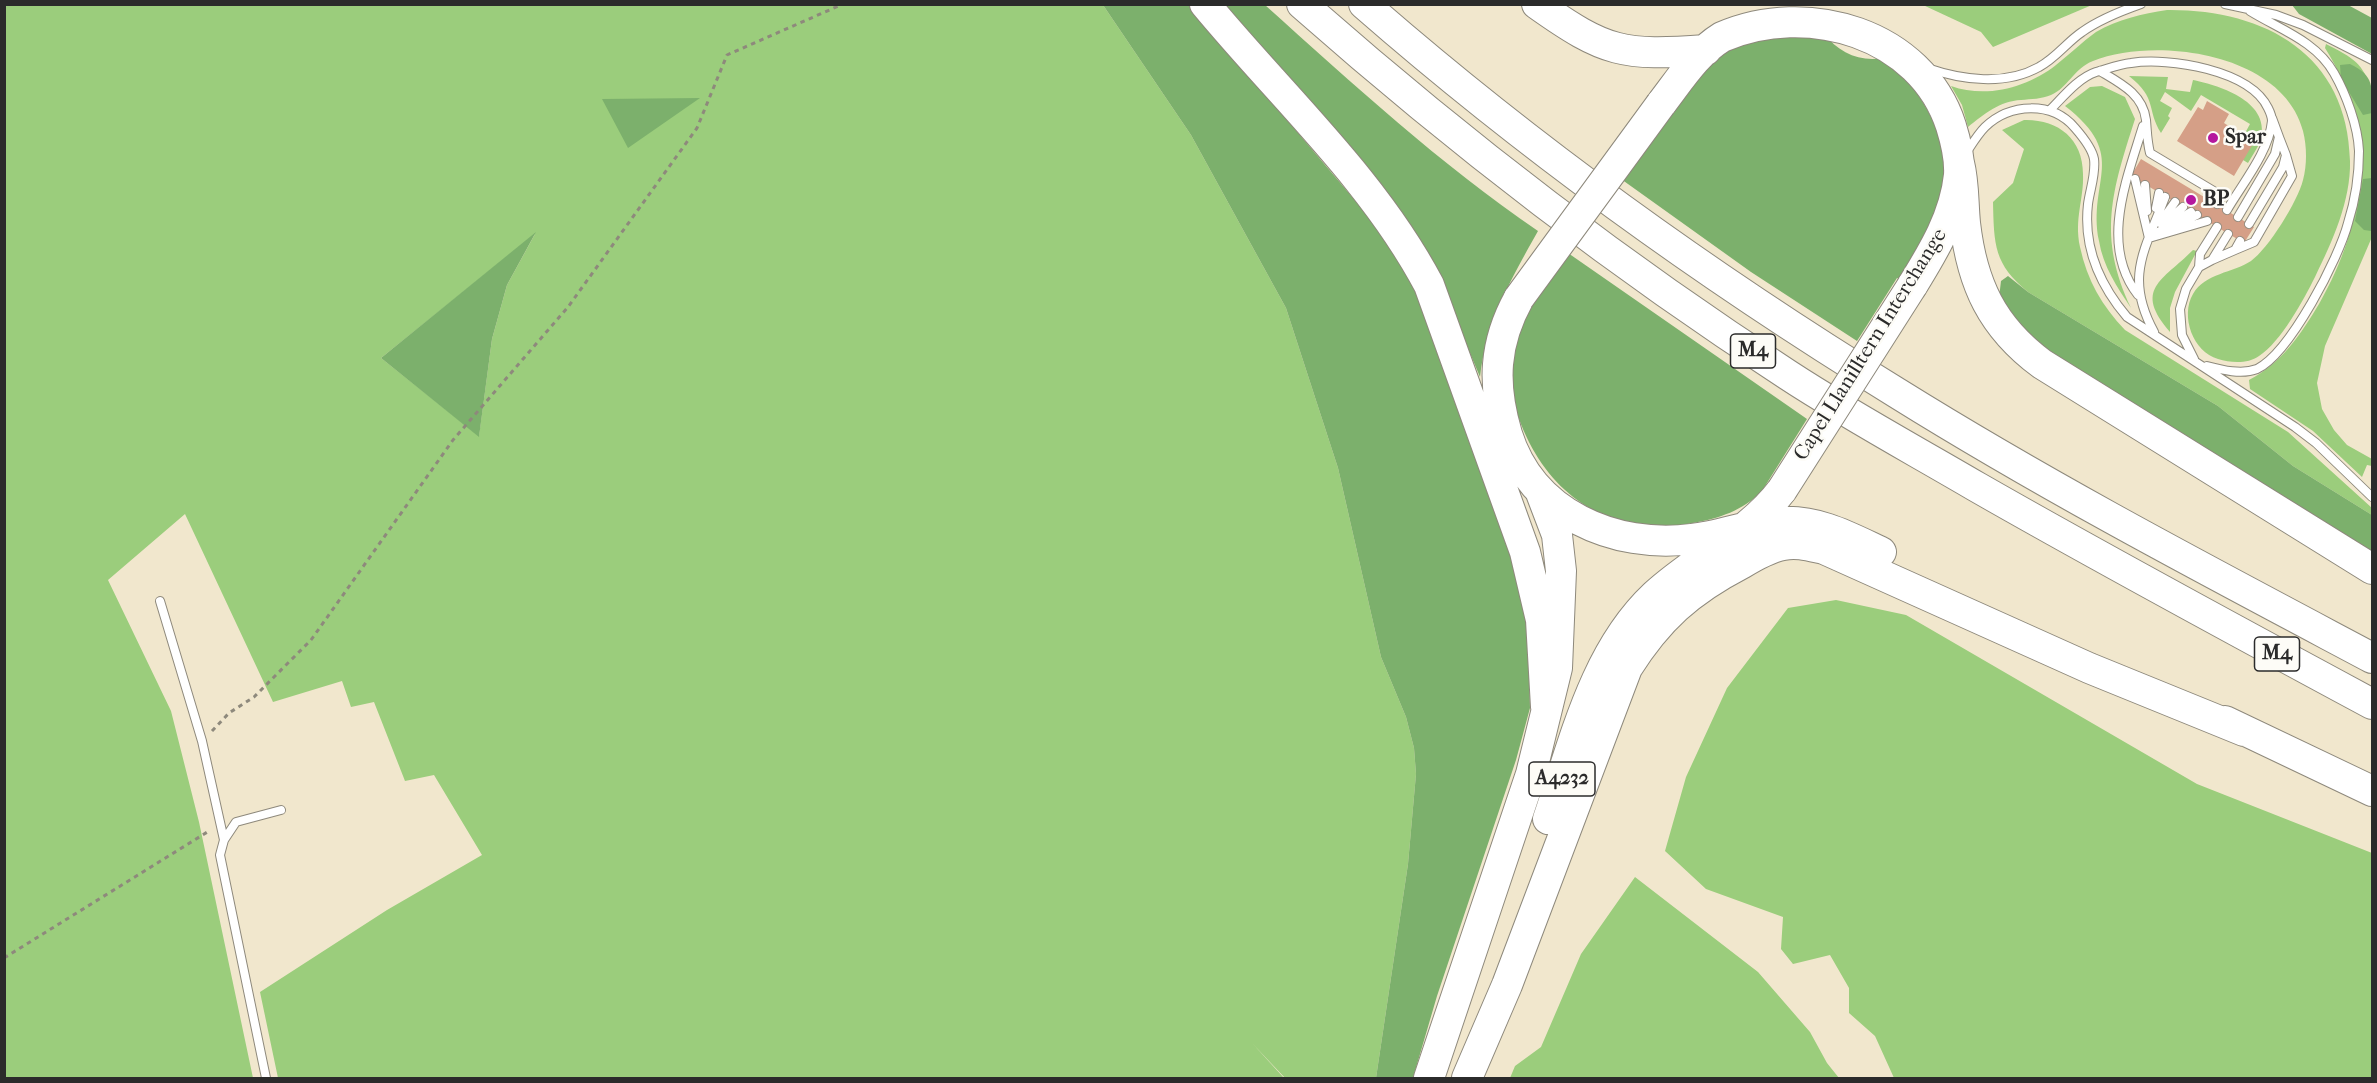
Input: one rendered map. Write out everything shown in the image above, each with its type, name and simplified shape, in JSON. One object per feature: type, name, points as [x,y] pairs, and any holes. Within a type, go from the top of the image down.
[{"type":"highway","points":[[1205,4],[1358,178],[1414,256],[1477,385],[1510,441]]},
{"type":"highway","name":"M4","points":[[1302,4],[1436,119],[1520,185],[1664,290],[1789,376],[2129,574],[2373,704]]},
{"type":"highway","name":"M4","points":[[1364,4],[1500,117],[1611,201],[1815,342],[1899,395],[2131,530],[2373,658]]},
{"type":"highway","points":[[1537,4],[1587,37],[1620,50],[1652,54],[1706,50]]},
{"type":"highway","name":"Capel Llanilltern Interchange","points":[[1800,16],[1855,25],[1886,41],[1915,64],[1938,95],[1947,114],[1959,163],[1956,193],[1948,220],[1912,286],[1782,490],[1765,510],[1740,529],[1671,542],[1620,537],[1575,518],[1527,474],[1510,441],[1498,399],[1496,366],[1503,333],[1519,298],[1661,104],[1706,50],[1721,38],[1753,23],[1773,18],[1800,16]]},
{"type":"highway","points":[[1959,163],[1964,188],[1968,248],[1975,274],[2001,327],[2019,347],[2042,364],[2373,569]]},
{"type":"highway","points":[[1440,311],[1525,552],[1541,620],[1546,707]]},
{"type":"highway","name":"A4232","points":[[1429,1078],[1531,774],[1557,668],[1561,571],[1557,535],[1540,488]]},
{"type":"highway","points":[[1740,529],[1783,522],[1831,529],[2373,791]]},
{"type":"highway","name":"A4232","points":[[1461,1078],[1563,773],[1605,662],[1642,608],[1680,574],[1740,529]]},
{"type":"highway","points":[[1467,1078],[1507,985],[1627,668],[1654,629],[1683,600],[1727,571],[1769,549],[1802,544],[1824,549],[2089,668],[2244,730]]},
{"type":"lane","points":[[1915,64],[1950,76],[1992,80],[2020,75],[2039,67],[2082,32],[2103,19],[2141,4]]},
{"type":"lane","points":[[2225,4],[2276,15],[2303,25],[2373,60]]},
{"type":"lane","points":[[2217,227],[2200,254],[2199,267],[2186,289],[2180,309],[2182,335],[2198,362],[2228,372],[2256,369],[2285,342],[2305,313],[2334,259],[2348,224],[2359,149],[2349,109],[2333,71],[2313,47],[2250,11]]},
{"type":"lane","points":[[2050,110],[2069,91],[2100,71],[2132,62],[2181,64],[2223,73],[2244,84],[2262,98],[2279,136],[2292,176],[2254,242],[2199,267]]},
{"type":"lane","points":[[2100,71],[2126,87],[2139,100],[2146,118],[2146,139],[2150,153],[2222,196],[2217,204]]},
{"type":"lane","points":[[1959,163],[1985,127],[2002,115],[2025,108],[2050,110],[2069,121],[2084,138],[2094,157],[2088,205],[2088,232],[2097,272],[2109,296],[2127,317],[2198,362],[2316,443],[2373,498]]},
{"type":"lane","points":[[2138,295],[2131,286],[2124,264],[2118,231],[2119,204],[2146,118]]},
{"type":"lane","points":[[2226,210],[2267,141],[2272,118]]},
{"type":"lane","points":[[2238,217],[2275,154],[2279,136]]},
{"type":"lane","points":[[2145,162],[2150,153]]},
{"type":"lane","points":[[2250,224],[2283,167],[2286,155]]},
{"type":"lane","points":[[2171,165],[2166,173],[2171,165]]},
{"type":"lane","points":[[2135,179],[2149,238]]},
{"type":"lane","points":[[2194,179],[2197,192],[2209,188]]},
{"type":"lane","points":[[2149,238],[2155,191],[2149,238],[2139,269],[2138,295],[2143,312],[2156,335]]},
{"type":"lane","points":[[2149,238],[2186,209],[2149,238]]},
{"type":"lane","points":[[2149,238],[2207,221]]},
{"type":"lane","points":[[2212,261],[2228,234]]},
{"type":"lane","points":[[2235,250],[2240,241]]},
{"type":"lane","points":[[160,601],[202,741],[224,840]]},
{"type":"lane","points":[[266,1078],[220,855],[224,840],[236,822],[281,810]]},
{"type":"path","points":[[202,741],[229,713],[254,697],[311,640],[453,440],[568,307],[698,128],[727,55],[843,4]]},
{"type":"path","points":[[4,958],[220,824]]},
{"type":"green space","points":[[4,5],[1103,5],[1191,135],[1286,308],[1338,468],[1381,657],[1406,717],[1414,748],[1416,774],[1408,864],[1376,1078],[1285,1078],[1252,1043],[1284,1078],[278,1078],[260,992],[387,910],[482,855],[434,775],[405,781],[374,702],[351,707],[342,681],[273,702],[185,514],[108,580],[171,711],[199,822],[253,1078],[5,1078]],"holes":[[[535,234],[507,285],[492,339],[479,436],[381,358]]]},
{"type":"green space","points":[[1103,5],[1190,5],[1364,211],[1408,274],[1424,311],[1520,577],[1528,618],[1530,708],[1516,760],[1437,996],[1413,1078],[1376,1078],[1408,864],[1416,774],[1414,748],[1406,717],[1381,657],[1338,468],[1286,308],[1191,135]]},
{"type":"green space","points":[[1216,5],[1265,5],[1364,94],[1432,151],[1466,179],[1538,231],[1501,302],[1488,338],[1480,377],[1438,277]]},
{"type":"green space","points":[[1923,5],[2092,5],[1993,47],[1981,32]]},
{"type":"green space","points":[[2292,5],[2348,5],[2372,18],[2372,54],[2299,14]]},
{"type":"green space","points":[[2167,10],[2202,12],[2236,18],[2267,29],[2294,45],[2317,65],[2334,92],[2346,123],[2350,161],[2349,176],[2344,206],[2334,235],[2305,297],[2291,319],[2267,349],[2250,360],[2228,361],[2209,355],[2202,349],[2191,332],[2188,312],[2189,303],[2198,287],[2212,277],[2244,265],[2258,255],[2282,224],[2300,189],[2306,162],[2303,131],[2291,105],[2271,84],[2244,68],[2214,57],[2150,50],[2119,54],[2086,64],[2062,88],[2051,95],[2006,103],[1986,113],[1968,127],[1962,105],[1951,86],[1965,90],[1993,91],[2020,85],[2045,73],[2104,27],[2148,13]]},
{"type":"green space","points":[[1824,33],[1843,51],[1866,59],[1883,58],[1898,71],[1924,104],[1934,123],[1945,164],[1940,206],[1928,234],[1903,281],[1897,278],[1857,341],[1751,272],[1621,179],[1715,58],[1748,41]]},
{"type":"green space","points":[[2326,44],[2343,53],[2361,67],[2372,92],[2372,237],[2325,346],[2317,383],[2322,409],[2334,430],[2347,445],[2372,459],[2372,466],[2367,465],[2362,477],[2313,431],[2250,389],[2249,380],[2271,366],[2280,357],[2297,337],[2319,304],[2348,241],[2356,208],[2360,176],[2359,143],[2353,111],[2342,79],[2325,48]]},
{"type":"green space","points":[[2350,64],[2368,78],[2372,89],[2372,113],[2363,115],[2341,79],[2340,65]]},
{"type":"green space","points":[[2129,76],[2168,77],[2166,89],[2190,92],[2193,80],[2242,98],[2259,116],[2262,128],[2260,142],[2248,163],[2243,160],[2244,135],[2250,124],[2201,95],[2191,111],[2165,92],[2160,101],[2172,108],[2168,116],[2170,118],[2161,133],[2148,98]]},
{"type":"green space","points":[[2102,86],[2125,97],[2135,119],[2115,191],[2111,236],[2120,282],[2131,308],[2107,268],[2099,241],[2097,220],[2102,169],[2101,155],[2096,140],[2085,124],[2065,106],[2090,87]]},
{"type":"green space","points":[[700,98],[628,148],[602,99]]},
{"type":"green space","points":[[2024,120],[2047,123],[2057,127],[2066,133],[2078,150],[2083,174],[2078,227],[2080,247],[2091,281],[2102,302],[2117,321],[2125,330],[2288,432],[2372,508],[2372,515],[2293,466],[2218,406],[2028,292],[2008,272],[1998,253],[1993,202],[2013,183],[2024,149],[2002,130]]},
{"type":"green space","points":[[2372,178],[2371,231],[2364,230],[2355,221],[2363,179]]},
{"type":"green space","points":[[536,232],[507,285],[492,339],[479,437],[381,358]]},
{"type":"green space","points":[[2193,250],[2197,251],[2175,292],[2170,308],[2170,332],[2159,317],[2153,295],[2162,278]]},
{"type":"green space","points":[[1568,253],[1807,419],[1762,491],[1747,504],[1721,516],[1693,523],[1663,526],[1635,524],[1609,517],[1585,506],[1564,490],[1546,470],[1531,446],[1519,419],[1511,388],[1510,363],[1515,342],[1527,314]]},
{"type":"green space","points":[[2008,276],[2028,292],[2218,406],[2293,466],[2372,515],[2372,554],[2078,371],[2028,335],[1999,298],[2001,281]]},
{"type":"green space","points":[[1836,600],[1906,615],[2197,784],[2372,853],[2372,1078],[1894,1078],[1875,1036],[1849,1013],[1849,988],[1830,955],[1793,964],[1781,949],[1783,917],[1706,889],[1665,851],[1686,777],[1727,688],[1788,608]]},
{"type":"green space","points":[[1635,877],[1758,972],[1810,1032],[1827,1063],[1839,1078],[1510,1078],[1515,1066],[1541,1047],[1581,954]]},
{"type":"building","name":"Spar","points":[[2207,101],[2229,114],[2224,123],[2254,142],[2234,176],[2177,141],[2198,107],[2203,110]]},
{"type":"building","name":"BP","points":[[2141,159],[2254,227],[2244,243],[2131,176]]},
{"type":"place","name":"Spar","points":[[2213,138]]},
{"type":"place","name":"BP","points":[[2191,200]]}]
